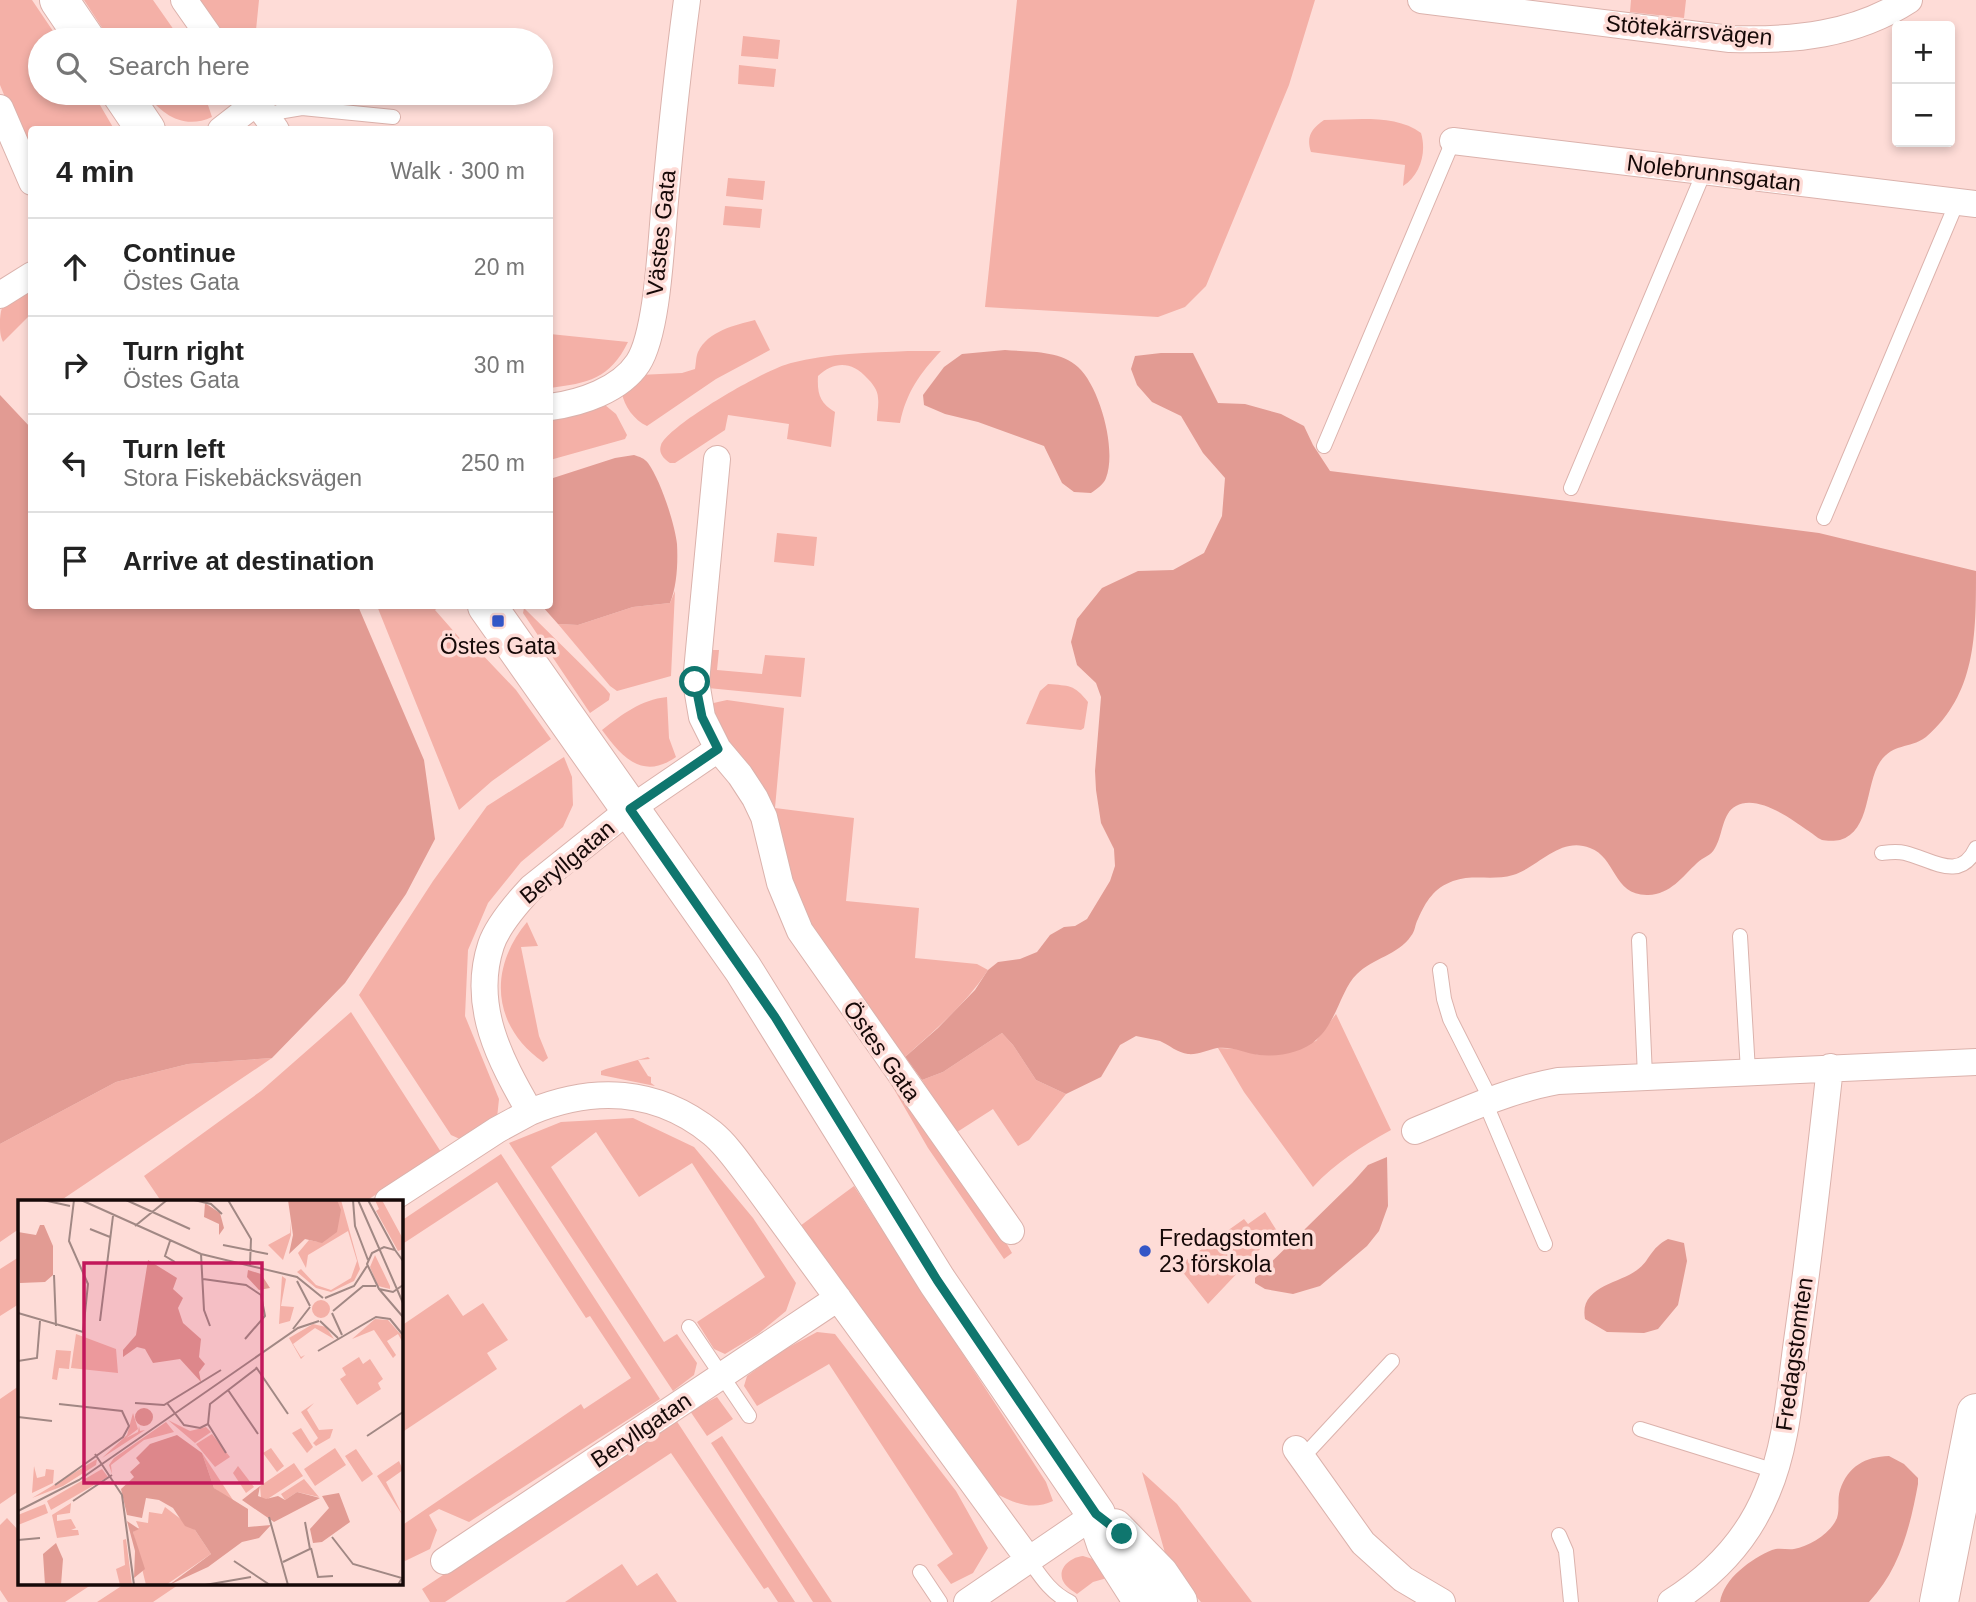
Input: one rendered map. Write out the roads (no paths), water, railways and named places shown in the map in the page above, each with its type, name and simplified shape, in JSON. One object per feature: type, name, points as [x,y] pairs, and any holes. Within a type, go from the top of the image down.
[{"type":"street","points":[[59,0],[78,28]]},
{"type":"street","points":[[184,0],[204,28]]},
{"type":"street","name":"Västes Gata","points":[[553,406],[578,401],[609,389],[629,374],[647,346],[658,271],[687,0]]},
{"type":"street","name":"Stötekärrsvägen","points":[[1421,0],[1755,40],[1819,35],[1855,27],[1888,13],[1909,0]]},
{"type":"street","points":[[129,105],[143,126]]},
{"type":"street","points":[[0,108],[28,173]]},
{"type":"street","points":[[231,126],[264,112]]},
{"type":"street","name":"Nolebrunnsgatan","points":[[1453,141],[1967,203]]},
{"type":"street","points":[[0,295],[28,278]]},
{"type":"street","name":"Östes Gata","points":[[717,459],[695,682],[702,717],[718,749],[740,775],[764,817],[783,892],[806,942],[1011,1231]]},
{"type":"street","points":[[489,609],[775,1017],[937,1280],[1096,1514],[1105,1544],[1143,1602]]},
{"type":"street","points":[[630,809],[718,749]]},
{"type":"street","name":"Beryllgatan","points":[[530,1112],[495,1047],[486,1015],[483,985],[491,943],[518,902],[531,888],[630,809]]},
{"type":"street","points":[[1415,1131],[1488,1101],[1558,1081],[1976,1062]]},
{"type":"street","name":"Fredagstomten","points":[[1671,1602],[1693,1589],[1736,1547],[1753,1521],[1775,1471],[1786,1420],[1812,1230],[1830,1067]]},
{"type":"street","points":[[390,1200],[497,1129],[530,1112],[565,1099],[608,1094],[637,1097],[673,1109],[712,1133],[732,1154],[1029,1560]]},
{"type":"street","name":"Beryllgatan","points":[[444,1562],[838,1298]]},
{"type":"street","points":[[1939,1602],[1968,1496],[1976,1413]]},
{"type":"street","points":[[1299,1454],[1363,1543],[1403,1579],[1442,1602]]},
{"type":"street","points":[[967,1602],[1096,1514]]},
{"type":"street","points":[[1096,1514],[1122,1534],[1159,1574],[1178,1602]]},
{"type":"lane","points":[[264,112],[302,108],[393,117]]},
{"type":"lane","points":[[1324,446],[1453,141]]},
{"type":"lane","points":[[1571,488],[1704,172]]},
{"type":"lane","points":[[1824,518],[1967,203]]},
{"type":"lane","points":[[1882,853],[1907,853],[1943,866],[1955,867],[1968,861],[1976,848]]},
{"type":"lane","points":[[1740,936],[1748,1071]]},
{"type":"lane","points":[[1639,940],[1646,1076]]},
{"type":"lane","points":[[1440,970],[1450,1019],[1488,1101],[1545,1244]]},
{"type":"lane","points":[[689,1327],[749,1416]]},
{"type":"lane","points":[[1299,1454],[1392,1361]]},
{"type":"lane","points":[[1640,1429],[1775,1471]]},
{"type":"lane","points":[[1559,1535],[1566,1551],[1571,1602]]},
{"type":"lane","points":[[1029,1560],[1043,1580],[1063,1600]]},
{"type":"lane","points":[[920,1572],[940,1602]]},
{"type":"place","name":"Östes Gata","points":[[498,621]]},
{"type":"place","name":"Fredagstomten 23 förskola","points":[[1145,1251]]}]
